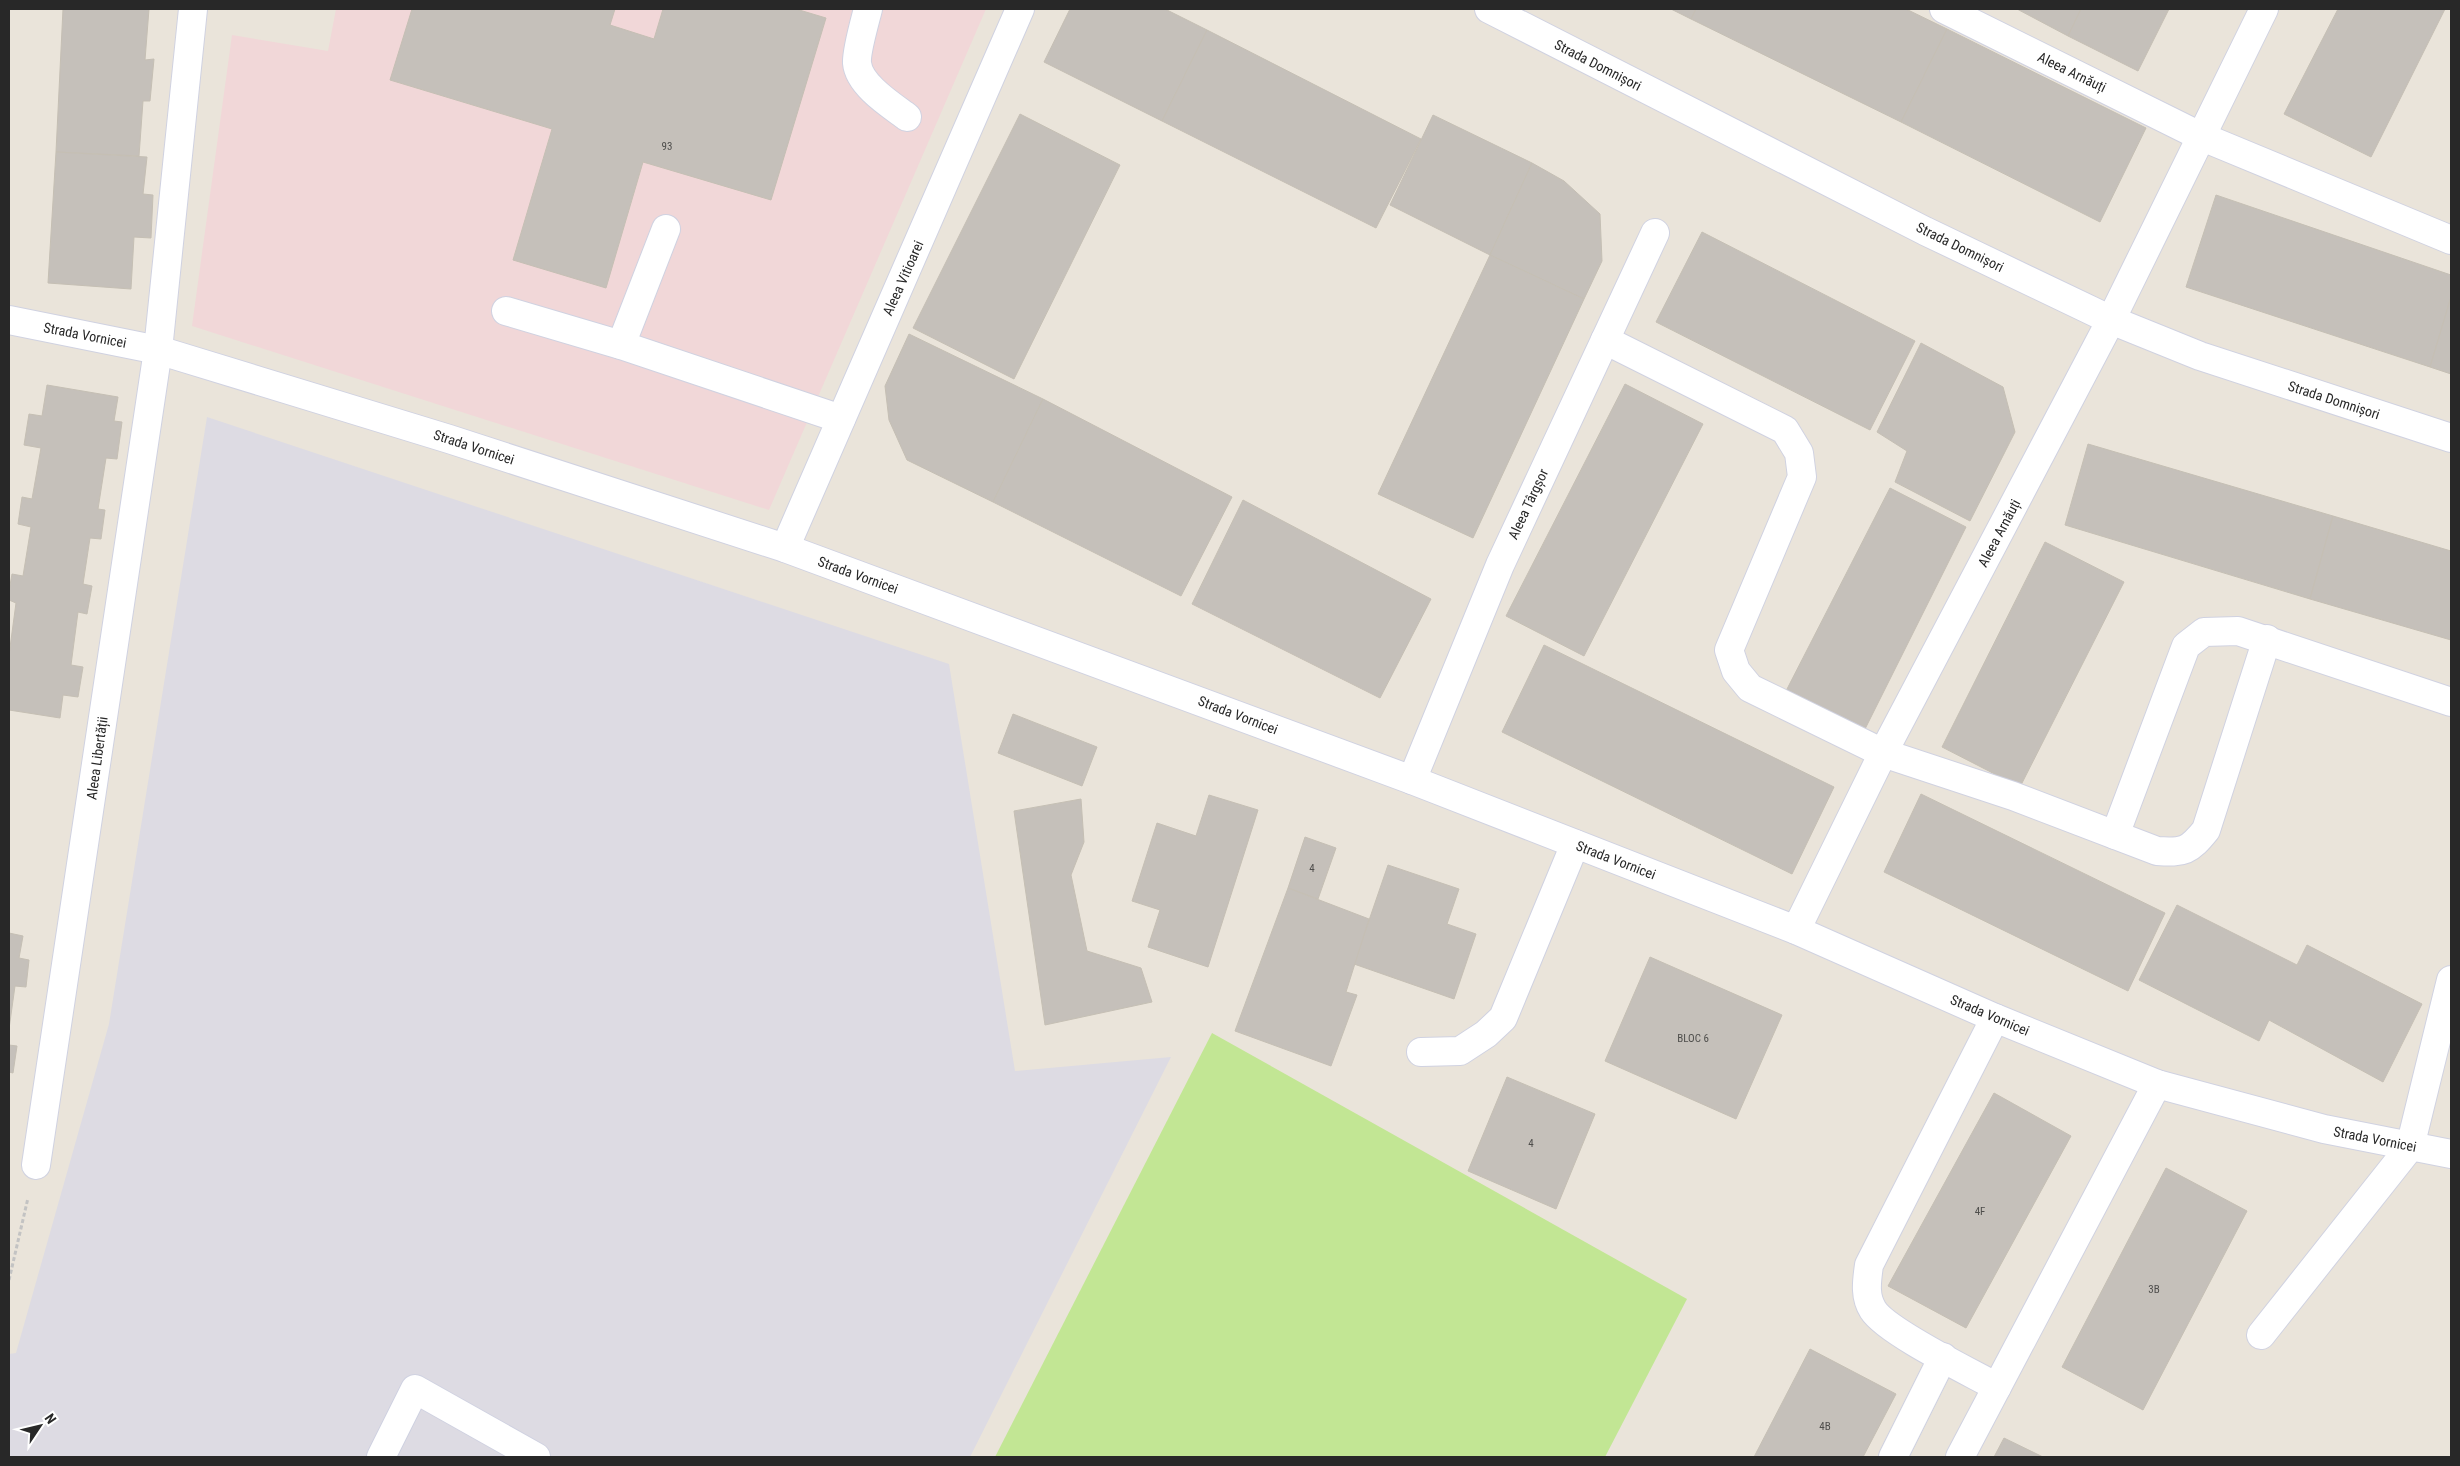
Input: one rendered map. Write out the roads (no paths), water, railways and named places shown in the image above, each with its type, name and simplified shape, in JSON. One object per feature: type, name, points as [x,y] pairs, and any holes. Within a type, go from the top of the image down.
[{"type":"street","name":"Aleea Libertății","points":[[36,1166],[158,350],[193,9]]},
{"type":"street","points":[[868,9],[856,63],[871,88],[906,117]]},
{"type":"street","name":"Aleea Vitioarei","points":[[785,548],[1020,9]]},
{"type":"street","name":"Aleea Arnăuți","points":[[1944,9],[2200,136]]},
{"type":"street","name":"Aleea Arnăuți","points":[[1796,930],[1883,753],[2111,320],[2264,9]]},
{"type":"street","name":"Strada Domnișori","points":[[1497,11],[1917,227],[2111,320],[2200,356],[2451,438]]},
{"type":"street","points":[[2200,136],[2451,240]]},
{"type":"street","points":[[621,345],[666,229]]},
{"type":"street","name":"Aleea Târgșor","points":[[1412,780],[1500,565],[1655,233]]},
{"type":"street","points":[[506,311],[621,345],[841,419]]},
{"type":"street","name":"Strada Vornicei","points":[[9,320],[158,350],[449,439],[785,548],[1412,780],[1796,930],[1995,1018],[2157,1084],[2324,1129],[2451,1154]]},
{"type":"street","points":[[1605,340],[1785,430],[1799,453],[1802,477],[1729,650],[1736,671],[1750,688],[1883,753],[2013,796],[2157,851],[2176,852],[2192,848],[2206,830],[2267,639]]},
{"type":"street","points":[[2115,835],[2186,646],[2204,632],[2238,631],[2267,639],[2451,702]]},
{"type":"street","points":[[1420,1052],[1460,1051],[1486,1034],[1504,1018],[1574,844]]},
{"type":"street","points":[[2261,1335],[2410,1147],[2451,980]]},
{"type":"street","points":[[1995,1018],[1868,1265],[1866,1292],[1873,1310],[1888,1325],[1997,1387]]},
{"type":"street","points":[[1960,1457],[2157,1084]]},
{"type":"street","points":[[1893,1457],[1943,1357]]},
{"type":"street","points":[[381,1457],[415,1389],[536,1457]]}]
